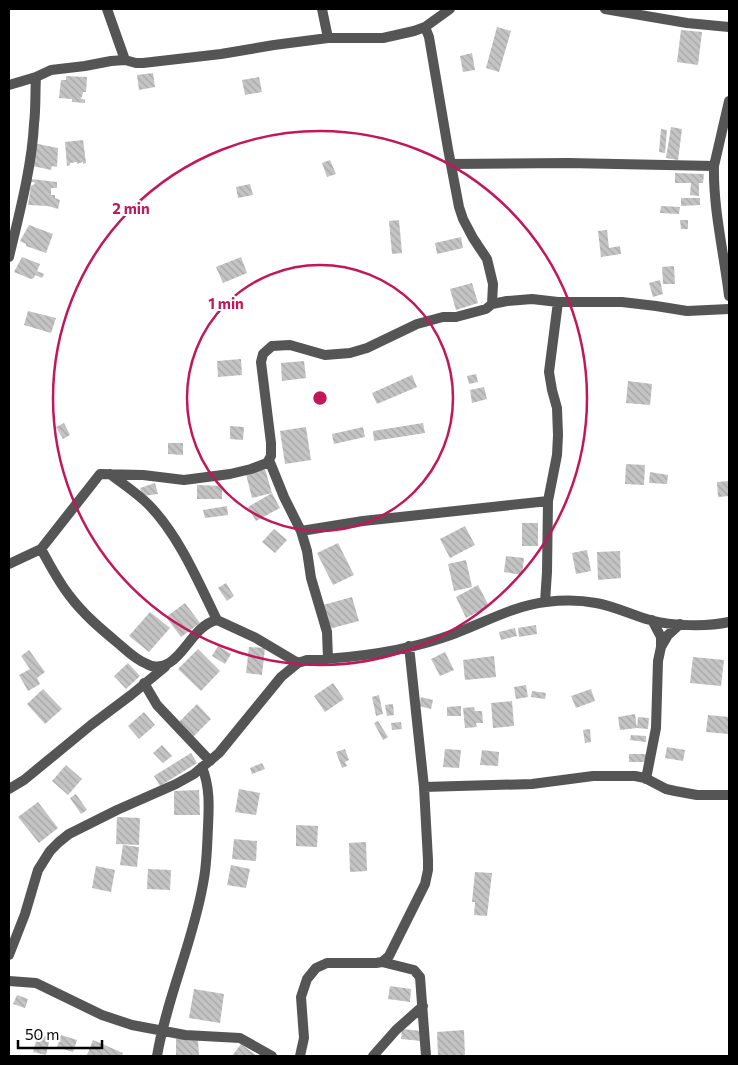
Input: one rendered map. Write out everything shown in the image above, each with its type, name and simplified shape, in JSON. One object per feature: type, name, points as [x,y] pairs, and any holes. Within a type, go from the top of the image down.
[{"type":"street","points":[[107,9],[125,60]]},
{"type":"street","points":[[322,9],[328,38]]},
{"type":"street","points":[[9,85],[36,77],[51,70],[125,60],[143,64],[328,38],[383,38],[425,27],[450,9]]},
{"type":"street","points":[[605,9],[687,23],[729,27]]},
{"type":"street","points":[[425,27],[429,37],[451,164],[463,219],[487,259],[493,284],[492,304]]},
{"type":"street","points":[[9,257],[20,211],[32,144],[36,77]]},
{"type":"street","points":[[729,101],[714,166],[717,209],[726,253],[729,296]]},
{"type":"street","points":[[451,164],[568,163],[714,166]]},
{"type":"street","points":[[328,659],[327,632],[311,578],[307,551],[301,531],[284,497],[270,460],[271,443],[261,362],[263,354],[267,349],[272,346],[290,345],[317,354],[350,353],[374,345],[417,324],[486,310],[492,304],[532,299],[558,302],[622,302],[687,311],[729,309]]},
{"type":"street","points":[[545,602],[548,572],[548,501],[557,455],[558,435],[557,408],[549,372],[558,302]]},
{"type":"street","points":[[9,564],[41,549],[98,476],[104,473],[193,479],[250,470],[270,460]]},
{"type":"street","points":[[109,474],[138,496],[160,518],[187,561],[217,620],[256,638],[298,663]]},
{"type":"street","points":[[301,531],[407,515],[548,501]]},
{"type":"street","points":[[41,549],[54,574],[69,596],[93,621],[147,665],[158,667],[170,663]]},
{"type":"street","points":[[9,954],[38,870],[50,851],[69,834],[176,784],[206,764],[243,725],[281,677],[298,663],[307,660],[380,652],[441,639],[503,614],[545,602],[575,600],[595,603],[652,620],[680,624],[720,624],[729,622]]},
{"type":"street","points":[[9,789],[24,780],[170,663],[198,632],[206,625],[217,620]]},
{"type":"street","points":[[646,779],[656,728],[658,661],[661,646],[661,637],[652,620]]},
{"type":"street","points":[[661,646],[668,635],[680,624]]},
{"type":"street","points":[[382,962],[391,952],[425,884],[428,870],[424,787],[409,646]]},
{"type":"street","points":[[144,683],[157,705],[206,764],[209,787],[206,863],[203,885],[162,1030],[157,1056]]},
{"type":"street","points":[[424,787],[532,784],[593,776],[635,776],[675,791],[697,795],[729,795]]},
{"type":"street","points":[[300,1056],[304,1038],[301,997],[304,984],[311,974],[321,965],[327,963],[382,962],[417,971],[421,979],[426,1056]]},
{"type":"street","points":[[9,981],[36,983],[102,1015],[132,1025],[185,1035],[240,1038],[272,1056]]},
{"type":"street","points":[[373,1056],[396,1030],[423,1006]]},
{"type":"building","points":[[497,27],[511,31],[499,72],[486,68]]},
{"type":"building","points":[[681,30],[702,32],[698,65],[677,62]]},
{"type":"building","points":[[472,53],[475,70],[463,72],[460,56]]},
{"type":"building","points":[[153,73],[155,87],[139,90],[137,75]]},
{"type":"building","points":[[66,76],[87,77],[86,92],[83,92],[80,98],[85,100],[85,103],[59,98],[61,80],[66,80]]},
{"type":"building","points":[[259,77],[262,92],[245,95],[242,80]]},
{"type":"building","points":[[671,127],[682,129],[678,160],[666,158]]},
{"type":"building","points":[[661,129],[667,130],[665,153],[659,152]]},
{"type":"building","points":[[83,140],[86,163],[70,163],[67,166],[65,142]]},
{"type":"building","points":[[33,143],[58,148],[57,167],[52,166],[51,170],[33,166]]},
{"type":"building","points":[[330,160],[336,174],[327,177],[322,163]]},
{"type":"building","points":[[675,173],[704,174],[703,183],[699,183],[699,196],[690,195],[691,183],[675,183]]},
{"type":"building","points":[[31,179],[57,182],[57,188],[51,188],[51,195],[55,195],[55,198],[60,200],[58,209],[48,206],[28,205],[31,186],[35,184],[31,182]]},
{"type":"building","points":[[250,184],[253,195],[238,198],[236,187]]},
{"type":"building","points":[[681,198],[700,198],[700,205],[681,206]]},
{"type":"building","points":[[661,206],[680,207],[679,214],[660,213]]},
{"type":"building","points":[[399,220],[402,253],[392,254],[389,221]]},
{"type":"building","points":[[680,220],[688,220],[688,229],[681,229]]},
{"type":"building","points":[[29,225],[53,234],[46,253],[26,246],[26,244],[20,241]]},
{"type":"building","points":[[607,230],[609,248],[620,246],[621,254],[601,257],[598,231]]},
{"type":"building","points":[[461,237],[463,248],[437,254],[435,243]]},
{"type":"building","points":[[22,257],[40,264],[37,271],[44,274],[42,278],[35,275],[31,279],[14,272]]},
{"type":"building","points":[[241,257],[247,273],[223,283],[216,267]]},
{"type":"building","points":[[674,266],[675,284],[663,284],[662,267]]},
{"type":"building","points":[[660,280],[663,294],[653,297],[649,283]]},
{"type":"building","points":[[472,283],[478,303],[456,310],[450,289]]},
{"type":"building","points":[[28,311],[56,318],[51,333],[24,325]]},
{"type":"building","points":[[241,359],[242,375],[218,377],[217,361]]},
{"type":"building","points":[[304,361],[306,378],[282,381],[281,363]]},
{"type":"building","points":[[476,374],[478,382],[469,384],[467,376]]},
{"type":"building","points":[[412,375],[417,387],[377,404],[372,393]]},
{"type":"building","points":[[628,381],[652,384],[650,405],[626,403]]},
{"type":"building","points":[[484,387],[487,399],[472,403],[470,390]]},
{"type":"building","points":[[64,423],[70,435],[63,439],[56,427]]},
{"type":"building","points":[[423,423],[425,433],[374,441],[373,431]]},
{"type":"building","points":[[230,426],[244,427],[243,440],[230,439]]},
{"type":"building","points":[[306,427],[311,460],[285,464],[280,431]]},
{"type":"building","points":[[363,427],[365,437],[334,444],[332,434]]},
{"type":"building","points":[[168,443],[183,443],[183,455],[168,454]]},
{"type":"building","points":[[626,464],[645,465],[644,485],[625,484]]},
{"type":"building","points":[[265,469],[272,493],[252,498],[246,474]]},
{"type":"building","points":[[650,472],[668,475],[667,484],[649,483]]},
{"type":"building","points":[[729,481],[729,496],[718,497],[717,482]]},
{"type":"building","points":[[155,483],[158,494],[143,496],[140,488]]},
{"type":"building","points":[[197,485],[222,486],[222,499],[197,499]]},
{"type":"building","points":[[272,493],[280,508],[256,521],[248,507]]},
{"type":"building","points":[[227,506],[228,515],[205,518],[203,510]]},
{"type":"building","points":[[522,523],[538,523],[538,546],[522,546]]},
{"type":"building","points":[[465,526],[475,545],[450,558],[440,539]]},
{"type":"building","points":[[274,529],[287,540],[275,553],[262,542]]},
{"type":"building","points":[[338,543],[354,575],[333,585],[317,553]]},
{"type":"building","points":[[587,550],[591,571],[576,574],[572,553]]},
{"type":"building","points":[[620,551],[621,578],[598,580],[597,552]]},
{"type":"building","points":[[506,556],[524,558],[522,575],[504,572]]},
{"type":"building","points":[[466,560],[472,587],[454,591],[448,564]]},
{"type":"building","points":[[226,583],[234,596],[227,601],[218,588]]},
{"type":"building","points":[[478,585],[489,606],[466,618],[456,597]]},
{"type":"building","points":[[352,597],[359,621],[329,629],[323,605]]},
{"type":"building","points":[[185,603],[200,623],[181,637],[166,617]]},
{"type":"building","points":[[150,612],[170,628],[149,652],[129,636]]},
{"type":"building","points":[[536,625],[537,634],[519,637],[518,628]]},
{"type":"building","points":[[515,628],[517,636],[501,640],[499,632]]},
{"type":"building","points":[[218,646],[231,654],[225,664],[212,656]]},
{"type":"building","points":[[249,647],[265,648],[262,675],[246,673]]},
{"type":"building","points":[[198,649],[220,671],[201,691],[178,669]]},
{"type":"building","points":[[29,650],[45,672],[37,678],[40,684],[28,691],[19,675],[30,669],[21,656]]},
{"type":"building","points":[[445,652],[454,670],[440,676],[431,659]]},
{"type":"building","points":[[494,656],[496,677],[465,680],[463,660]]},
{"type":"building","points":[[693,657],[724,660],[721,686],[690,683]]},
{"type":"building","points":[[128,663],[140,676],[126,689],[114,676]]},
{"type":"building","points":[[333,683],[344,699],[325,712],[314,696]]},
{"type":"building","points":[[526,685],[528,697],[516,699],[514,687]]},
{"type":"building","points":[[43,689],[62,709],[45,724],[27,704]]},
{"type":"building","points":[[591,689],[595,701],[576,708],[571,696]]},
{"type":"building","points":[[532,691],[546,693],[545,699],[531,697]]},
{"type":"building","points":[[379,695],[383,714],[376,716],[372,697]]},
{"type":"building","points":[[421,697],[433,700],[431,709],[419,706]]},
{"type":"building","points":[[512,701],[514,726],[493,728],[491,703]]},
{"type":"building","points":[[197,704],[211,719],[193,737],[179,722]]},
{"type":"building","points":[[393,704],[394,715],[387,716],[385,705]]},
{"type":"building","points":[[461,706],[461,716],[447,716],[447,707]]},
{"type":"building","points":[[474,707],[475,711],[482,711],[483,723],[476,723],[477,727],[465,728],[463,708]]},
{"type":"building","points":[[144,712],[155,725],[139,739],[128,726]]},
{"type":"building","points":[[635,714],[637,728],[620,730],[618,717]]},
{"type":"building","points":[[708,715],[729,717],[729,734],[706,732]]},
{"type":"building","points":[[638,717],[649,718],[648,729],[637,728]]},
{"type":"building","points":[[378,721],[388,737],[383,740],[374,723]]},
{"type":"building","points":[[401,722],[402,729],[392,730],[391,723]]},
{"type":"building","points":[[590,729],[591,742],[585,743],[583,730]]},
{"type":"building","points":[[631,735],[646,736],[646,742],[630,740]]},
{"type":"building","points":[[162,745],[172,756],[163,763],[153,753]]},
{"type":"building","points":[[667,747],[685,750],[683,761],[665,758]]},
{"type":"building","points":[[345,749],[349,760],[345,762],[347,766],[342,768],[336,752]]},
{"type":"building","points":[[445,749],[461,750],[459,768],[443,767]]},
{"type":"building","points":[[482,750],[499,752],[498,766],[480,765]]},
{"type":"building","points":[[191,753],[197,763],[160,786],[154,776]]},
{"type":"building","points":[[629,754],[646,754],[646,762],[629,762]]},
{"type":"building","points":[[262,763],[265,769],[252,774],[250,768]]},
{"type":"building","points":[[66,765],[82,779],[68,795],[52,781]]},
{"type":"building","points":[[239,789],[260,793],[256,815],[235,812]]},
{"type":"building","points":[[199,790],[200,815],[174,815],[174,791]]},
{"type":"building","points":[[76,794],[87,810],[81,814],[70,798]]},
{"type":"building","points":[[38,802],[58,828],[39,843],[18,817]]},
{"type":"building","points":[[117,817],[140,818],[139,845],[116,844]]},
{"type":"building","points":[[296,825],[318,826],[317,847],[296,846]]},
{"type":"building","points":[[234,839],[257,841],[256,861],[232,859]]},
{"type":"building","points":[[366,842],[367,871],[350,872],[349,843]]},
{"type":"building","points":[[123,845],[139,847],[137,867],[120,865]]},
{"type":"building","points":[[231,865],[250,869],[246,888],[227,885]]},
{"type":"building","points":[[96,866],[115,870],[111,892],[92,888]]},
{"type":"building","points":[[148,869],[171,870],[170,890],[147,889]]},
{"type":"building","points":[[475,872],[492,873],[487,916],[474,915],[475,902],[472,902]]},
{"type":"building","points":[[390,986],[411,989],[410,1002],[388,999]]},
{"type":"building","points":[[194,989],[224,994],[220,1023],[189,1018]]},
{"type":"building","points":[[17,995],[28,999],[25,1008],[13,1004]]},
{"type":"building","points":[[402,1029],[422,1031],[421,1041],[401,1039]]},
{"type":"building","points":[[464,1030],[465,1056],[438,1056],[437,1032]]},
{"type":"building","points":[[38,1034],[50,1038],[46,1055],[33,1052]]},
{"type":"building","points":[[61,1035],[77,1040],[73,1052],[57,1047]]},
{"type":"building","points":[[176,1039],[198,1039],[199,1056],[176,1056]]},
{"type":"building","points":[[93,1040],[123,1053],[122,1056],[87,1055]]},
{"type":"building","points":[[241,1044],[257,1056],[232,1056]]}]
